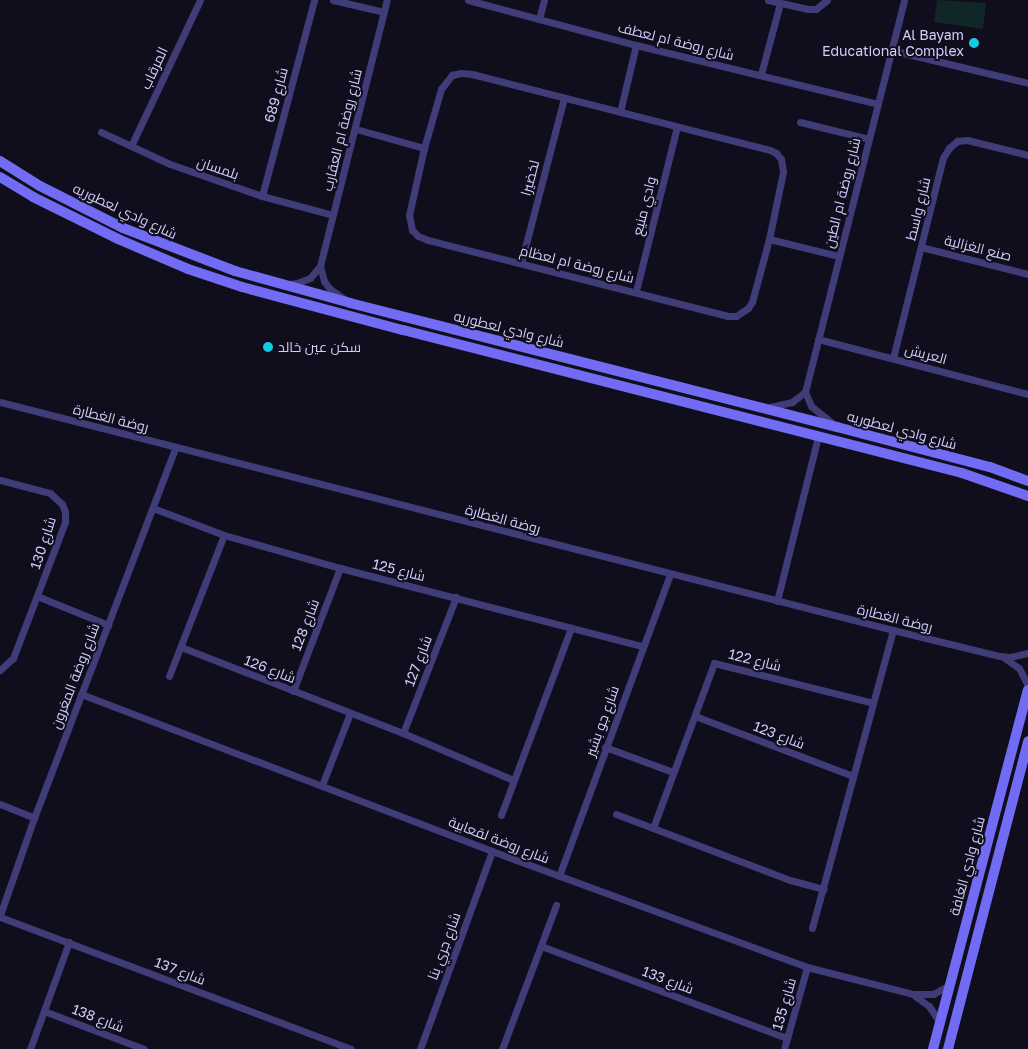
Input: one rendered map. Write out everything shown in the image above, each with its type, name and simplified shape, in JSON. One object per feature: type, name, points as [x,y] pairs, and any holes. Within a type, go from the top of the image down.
[{"type":"street","name":"المرقاب","points":[[131,146],[200,0]]},
{"type":"street","name":"شارع 689","points":[[262,196],[314,0]]},
{"type":"street","points":[[333,0],[384,12]]},
{"type":"street","name":"شارع روضة ام العقارب","points":[[320,266],[388,0]]},
{"type":"street","name":"شارع روضة ام لعطف","points":[[468,0],[636,45],[878,104]]},
{"type":"street","points":[[540,19],[544,0]]},
{"type":"street","points":[[768,0],[816,8],[827,0]]},
{"type":"street","name":"شارع روضة ام الطين","points":[[805,392],[904,0]]},
{"type":"street","points":[[761,74],[780,3]]},
{"type":"street","points":[[620,112],[636,45]]},
{"type":"street","points":[[891,50],[1028,83]]},
{"type":"street","name":"شارع روضة ام لعظام","points":[[472,74],[564,98],[770,150],[781,159],[783,172],[768,239],[752,302],[742,313],[736,316],[728,316],[636,291],[521,264],[428,240],[412,230],[409,215],[424,148],[441,89],[452,76],[472,74]]},
{"type":"street","name":"لخضيرا","points":[[521,264],[564,98]]},
{"type":"street","points":[[800,122],[869,139]]},
{"type":"street","name":"وادي منيع","points":[[636,291],[677,126]]},
{"type":"street","points":[[356,129],[424,148]]},
{"type":"street","name":"بلمسان","points":[[101,132],[170,164],[262,196],[332,215]]},
{"type":"street","name":"شارع واسط","points":[[893,358],[943,158],[949,148],[957,142],[974,140],[1028,155]]},
{"type":"street","name":"شارع وادي لعطوريه","points":[[0,161],[40,186],[123,228],[183,253],[280,284],[990,467],[1028,481]]},
{"type":"street","name":"شارع وادي لعطوريه","points":[[0,177],[33,197],[118,239],[188,269],[242,287],[402,330],[962,473],[1028,496]]},
{"type":"street","points":[[768,239],[839,256]]},
{"type":"street","name":"صنع الغزالية","points":[[921,247],[1028,274]]},
{"type":"street","points":[[280,284],[304,281],[315,274],[320,266]]},
{"type":"street","points":[[320,266],[322,276],[329,288],[350,303]]},
{"type":"street","name":"العريش","points":[[818,339],[1028,394]]},
{"type":"street","points":[[764,408],[785,405],[805,392],[816,413],[837,427]]},
{"type":"street","name":"روضة الغطارة","points":[[0,402],[670,575],[893,630],[1000,656],[1010,657],[1028,653]]},
{"type":"street","points":[[777,601],[818,436]]},
{"type":"street","name":"شارع روضة المغرون","points":[[0,916],[34,818],[176,448]]},
{"type":"street","name":"شارع 130","points":[[0,480],[50,493],[62,504],[65,522],[13,658],[0,670]]},
{"type":"street","name":"شارع 125","points":[[154,508],[224,535],[340,568],[642,646]]},
{"type":"street","points":[[169,676],[224,535]]},
{"type":"street","name":"شارع 128","points":[[293,691],[340,568]]},
{"type":"street","name":"شارع جو بشير","points":[[559,876],[642,646],[670,575]]},
{"type":"street","points":[[38,596],[108,625]]},
{"type":"street","name":"شارع 127","points":[[403,733],[456,597]]},
{"type":"street","points":[[501,815],[571,628]]},
{"type":"street","points":[[812,928],[893,630]]},
{"type":"street","name":"شارع 126","points":[[181,647],[403,733],[513,780]]},
{"type":"street","name":"روضة الغطارة","points":[[1000,656],[1018,668],[1028,686]]},
{"type":"street","name":"شارع 122","points":[[653,828],[714,663],[873,702]]},
{"type":"street","name":"شارع وادي الغافة","points":[[933,1049],[1028,690]]},
{"type":"street","name":"شارع روضة لقعابية","points":[[81,694],[492,851],[807,967],[913,994],[932,994],[950,985]]},
{"type":"street","points":[[322,785],[350,713]]},
{"type":"street","name":"شارع 123","points":[[695,716],[853,776]]},
{"type":"street","name":"شارع وادي الغافة","points":[[948,1049],[1028,741]]},
{"type":"street","points":[[605,747],[673,772]]},
{"type":"street","points":[[0,804],[34,818]]},
{"type":"street","points":[[616,814],[790,880],[824,889]]},
{"type":"street","name":"شارع جري بنا","points":[[420,1049],[492,851]]},
{"type":"street","points":[[502,1049],[556,905]]},
{"type":"street","name":"شارع 137","points":[[0,916],[351,1049]]},
{"type":"street","points":[[30,1049],[69,942]]},
{"type":"street","name":"شارع 133","points":[[541,946],[787,1038]]},
{"type":"street","name":"شارع 135","points":[[784,1049],[807,967]]},
{"type":"street","name":"شارع روضة لقعابية","points":[[913,994],[929,1006],[940,1023]]},
{"type":"street","name":"شارع 138","points":[[44,1011],[144,1049]]},
{"type":"green space","points":[[937,0],[986,3],[983,29],[934,22]]},
{"type":"place","name":"Al Bayam Educational Complex","points":[[974,43]]},
{"type":"place","name":"سكن عين خالد","points":[[268,347]]}]
